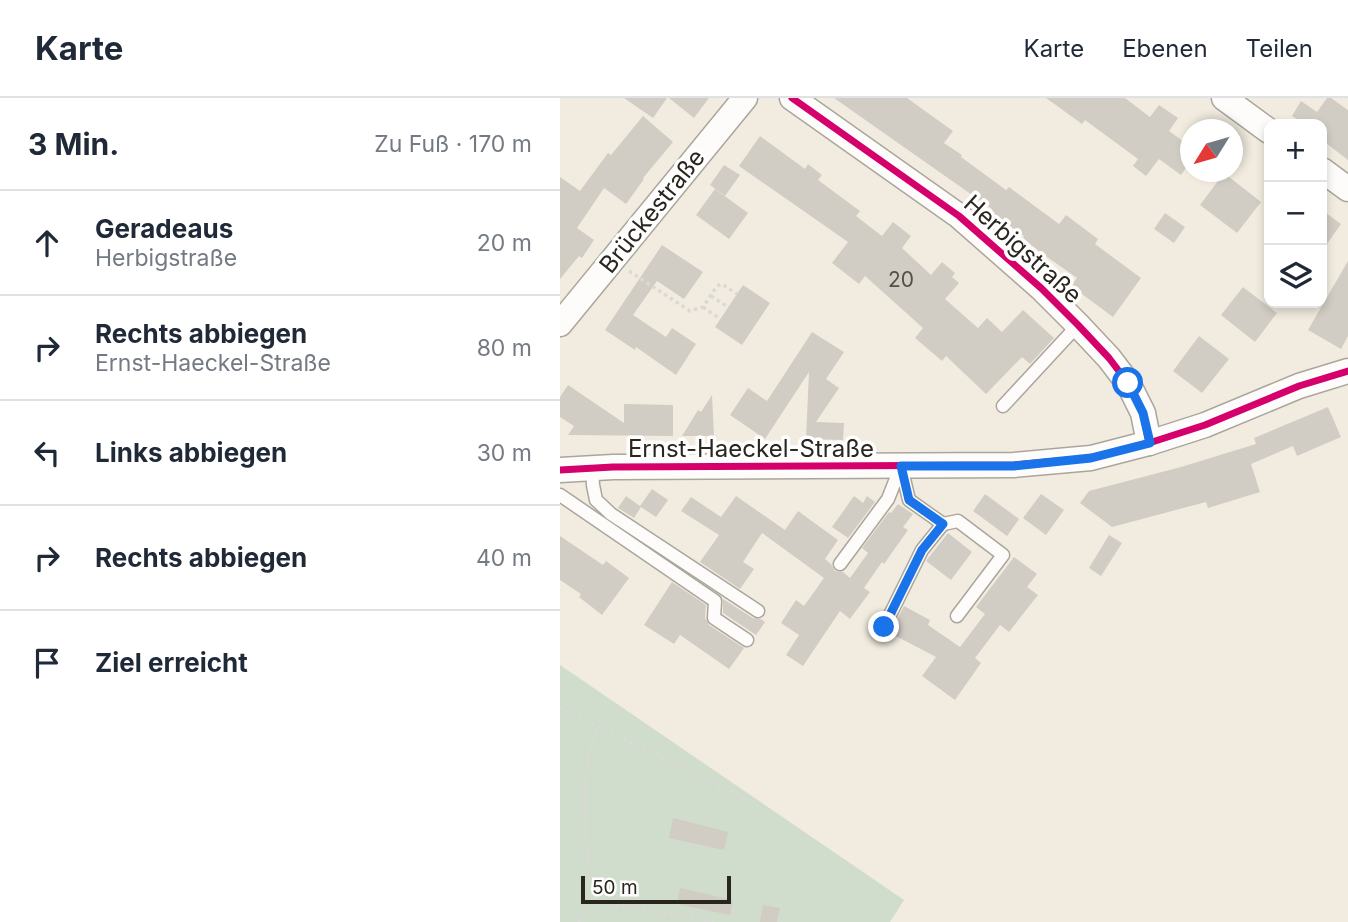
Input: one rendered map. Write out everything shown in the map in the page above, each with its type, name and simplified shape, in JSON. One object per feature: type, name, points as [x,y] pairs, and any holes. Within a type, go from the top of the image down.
[{"type":"street","name":"Brückestraße","points":[[560,324],[745,98]]},
{"type":"street","name":"Herbigstraße","points":[[792,98],[959,216],[1041,288],[1109,358],[1128,383],[1143,413],[1150,443]]},
{"type":"street","points":[[1224,98],[1264,127]]},
{"type":"street","points":[[1327,174],[1348,189]]},
{"type":"street","name":"Ernst-Haeckel-Straße","points":[[560,470],[1014,466],[1091,458],[1205,425],[1299,386],[1348,371]]},
{"type":"lane","points":[[1003,406],[1078,325]]},
{"type":"lane","points":[[901,466],[909,500],[943,524],[958,522],[1003,555],[957,616]]},
{"type":"lane","points":[[840,564],[888,499],[901,466]]},
{"type":"lane","points":[[592,468],[596,500],[611,514],[758,611]]},
{"type":"lane","points":[[560,495],[715,601],[714,618],[747,640]]},
{"type":"lane","points":[[884,627],[922,550],[943,524]]},
{"type":"path","points":[[613,260],[690,312],[702,307],[717,286],[722,284],[737,294]]},
{"type":"path","points":[[711,296],[728,307]]},
{"type":"path","points":[[702,307],[720,319]]},
{"type":"path","points":[[560,708],[751,801]]},
{"type":"path","points":[[578,922],[594,901],[585,827],[586,789],[592,742],[598,727]]},
{"type":"path","points":[[594,901],[713,922]]},
{"type":"green space","points":[[560,665],[904,900],[890,922],[560,922]]},
{"type":"building","points":[[624,98],[667,98],[653,118]]},
{"type":"building","points":[[669,98],[709,98],[694,118]]},
{"type":"building","points":[[834,98],[907,98],[953,131],[944,143],[962,155],[961,157],[1006,190],[1009,187],[1059,224],[1066,215],[1098,239],[1095,244],[1141,278],[1113,317],[1071,286],[1077,278],[1040,252],[1023,238],[1024,236],[991,212],[992,209]]},
{"type":"building","points":[[1046,98],[1125,98],[1150,117],[1159,105],[1178,118],[1169,131],[1180,139],[1180,174],[1159,159],[1146,176],[1133,166],[1138,159],[1085,120],[1082,124]]},
{"type":"building","points":[[1327,98],[1348,110],[1348,160],[1327,144],[1327,119],[1296,119],[1292,116],[1301,101],[1317,112]]},
{"type":"building","points":[[643,116],[673,142],[643,178],[626,204],[604,188],[577,228],[594,240],[582,258],[579,256],[560,279],[560,177],[580,191],[608,153],[611,155]]},
{"type":"building","points":[[760,136],[805,169],[808,164],[822,175],[818,180],[860,211],[856,216],[882,236],[893,222],[911,236],[902,248],[931,275],[942,262],[955,273],[952,277],[959,283],[945,299],[978,328],[987,318],[1002,332],[1023,310],[1054,338],[1030,364],[1022,357],[986,394],[946,356],[942,361],[915,338],[923,328],[865,276],[859,284],[832,263],[848,242],[739,166]]},
{"type":"building","points":[[724,165],[740,175],[725,196],[710,185]]},
{"type":"building","points":[[1217,182],[1235,182],[1261,202],[1237,233],[1200,205]]},
{"type":"building","points":[[715,189],[748,213],[729,239],[696,215]]},
{"type":"building","points":[[1165,213],[1185,227],[1174,243],[1154,229]]},
{"type":"building","points":[[1327,214],[1341,224],[1327,244]]},
{"type":"building","points":[[662,245],[703,272],[684,299],[657,281],[633,315],[666,337],[672,328],[696,344],[676,375],[636,347],[635,350],[605,330]]},
{"type":"building","points":[[1348,261],[1348,336],[1341,349],[1308,330],[1321,308],[1327,308],[1327,297]]},
{"type":"building","points":[[743,285],[770,303],[742,345],[715,327]]},
{"type":"building","points":[[1243,287],[1264,303],[1264,308],[1270,308],[1277,313],[1255,342],[1221,315]]},
{"type":"building","points":[[812,332],[844,352],[826,379],[839,388],[816,422],[844,423],[843,440],[806,439],[809,372],[765,439],[730,415],[748,388],[767,401]]},
{"type":"building","points":[[1199,336],[1229,359],[1202,393],[1173,371]]},
{"type":"building","points":[[568,385],[624,423],[624,404],[673,405],[673,436],[568,435],[574,426],[560,417],[560,397]]},
{"type":"building","points":[[712,395],[714,436],[682,436],[698,410],[701,412]]},
{"type":"building","points":[[1328,407],[1341,437],[1297,456],[1293,446],[1251,464],[1260,492],[1208,508],[1206,502],[1112,527],[1080,503],[1089,491],[1256,444],[1254,438]]},
{"type":"building","points":[[652,489],[668,500],[656,517],[641,507],[634,518],[618,508],[626,496],[640,506]]},
{"type":"building","points":[[985,494],[1019,519],[1007,536],[973,511]]},
{"type":"building","points":[[1041,494],[1064,510],[1046,535],[1023,518]]},
{"type":"building","points":[[736,496],[785,530],[798,511],[838,540],[825,559],[835,571],[843,572],[850,578],[868,553],[862,548],[889,512],[898,504],[913,514],[903,527],[908,530],[864,588],[870,592],[850,619],[840,611],[803,666],[786,655],[799,635],[781,623],[796,600],[804,606],[824,578],[762,533],[743,562],[754,569],[740,589],[700,562],[719,535],[681,511],[691,497],[721,517]]},
{"type":"building","points":[[854,496],[863,503],[867,496],[875,502],[848,538],[832,527]]},
{"type":"building","points":[[948,533],[972,552],[951,580],[926,561]]},
{"type":"building","points":[[1109,535],[1122,543],[1101,576],[1089,568]]},
{"type":"building","points":[[560,536],[603,565],[606,561],[629,578],[602,615],[579,597],[581,594],[560,580]]},
{"type":"building","points":[[1014,557],[1037,574],[1027,587],[1038,595],[1009,632],[1000,625],[975,658],[981,663],[955,700],[922,676],[936,657],[890,633],[904,606],[930,620],[928,625],[960,647],[985,614],[976,607]]},
{"type":"building","points":[[672,582],[706,605],[705,618],[709,625],[744,648],[729,669],[680,635],[674,644],[644,625]]},
{"type":"building","points":[[723,599],[753,618],[765,622],[756,635],[723,613]]},
{"type":"building","points":[[673,818],[728,832],[724,850],[669,838]]},
{"type":"building","points":[[680,888],[733,900],[730,915],[677,904]]},
{"type":"building","points":[[763,905],[780,908],[777,922],[760,922]]},
{"type":"cycle path","points":[[792,98],[959,216],[1041,288],[1109,358],[1128,383],[1143,413],[1149,443]]},
{"type":"cycle path","points":[[560,470],[613,467],[1014,465],[1091,458],[1205,425],[1299,386],[1348,371]]},
{"type":"route","points":[[884,627],[922,550],[943,524],[909,500],[901,466],[1014,466],[1091,458],[1150,443],[1143,413],[1128,383]]}]
